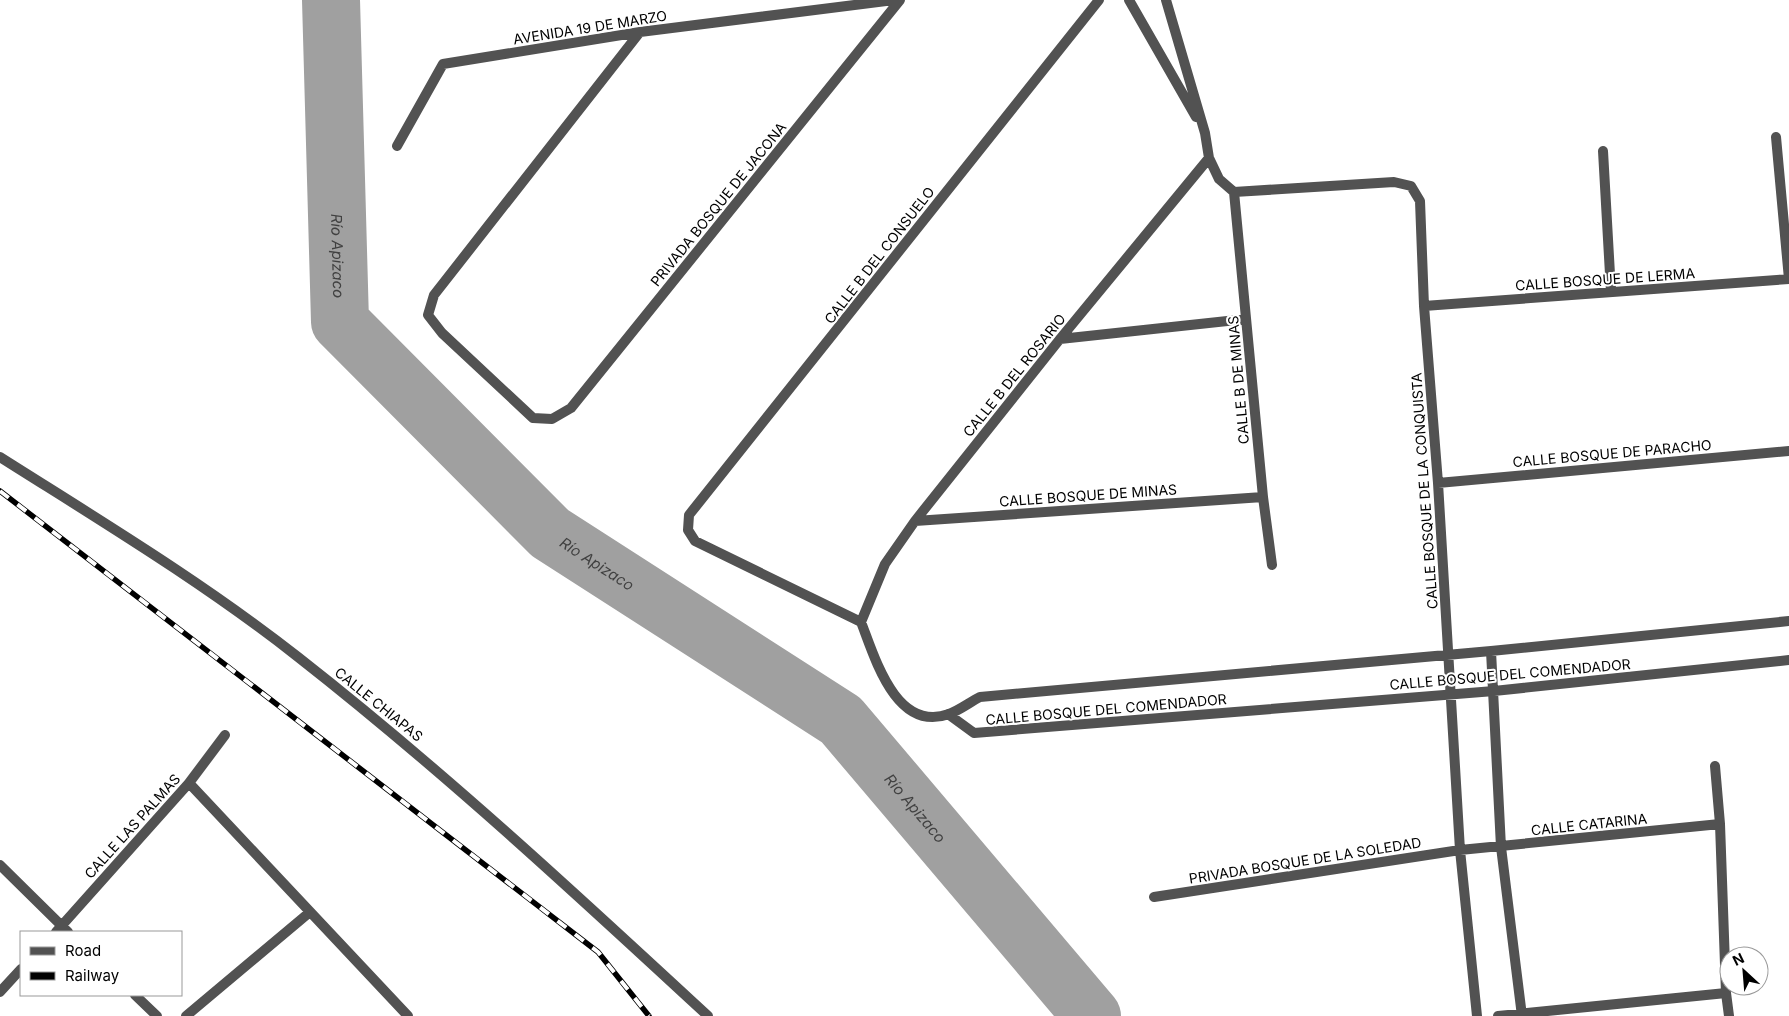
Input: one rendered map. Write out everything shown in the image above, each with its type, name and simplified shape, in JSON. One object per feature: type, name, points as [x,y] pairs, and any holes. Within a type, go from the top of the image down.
[{"type":"street","name":"AVENIDA 19 DE MARZO","points":[[397,146],[443,64],[640,32],[894,0]]},
{"type":"street","name":"PRIVADA BOSQUE DE JACONA","points":[[640,32],[434,296],[428,315],[442,333],[533,418],[552,419],[571,408],[900,0]]},
{"type":"street","name":"CALLE B DEL CONSUELO","points":[[861,622],[695,541],[688,530],[689,515],[1098,0]]},
{"type":"street","points":[[1129,0],[1205,133]]},
{"type":"street","points":[[1166,0],[1205,133],[1209,158],[1219,179],[1234,192]]},
{"type":"street","points":[[1776,137],[1789,279]]},
{"type":"street","points":[[1603,151],[1611,292]]},
{"type":"street","name":"CALLE B DEL ROSARIO","points":[[861,622],[885,564],[915,521],[1060,339],[1209,158]]},
{"type":"street","name":"CALLE BOSQUE DE LA CONQUISTA","points":[[1234,192],[1394,182],[1411,186],[1420,200],[1424,306],[1438,483],[1460,850],[1477,1016]]},
{"type":"street","name":"CALLE B DE MINAS","points":[[1234,192],[1263,497],[1272,565]]},
{"type":"street","name":"CALLE BOSQUE DE LERMA","points":[[1424,306],[1789,279]]},
{"type":"street","points":[[1060,339],[1246,319]]},
{"type":"street","name":"CALLE BOSQUE DE PARACHO","points":[[1438,483],[1789,451]]},
{"type":"street","name":"CALLE CHIAPAS","points":[[0,457],[155,554],[296,655],[426,759],[708,1016]]},
{"type":"street","name":"CALLE BOSQUE DE MINAS","points":[[915,521],[1263,497]]},
{"type":"street","name":"CALLE BOSQUE DEL COMENDADOR","points":[[1789,621],[1491,651],[980,697],[948,714],[974,734],[1450,695],[1789,660]]},
{"type":"street","points":[[861,622],[882,678],[900,702],[925,716],[948,714]]},
{"type":"street","points":[[1491,651],[1501,847],[1522,1014]]},
{"type":"street","name":"CALLE LAS PALMAS","points":[[62,930],[189,783],[225,735]]},
{"type":"street","points":[[1715,766],[1720,824],[1724,946]]},
{"type":"street","points":[[189,783],[408,1016]]},
{"type":"street","name":"CALLE CATARINA","points":[[1460,850],[1720,824]]},
{"type":"street","name":"PRIVADA BOSQUE DE LA SOLEDAD","points":[[1154,897],[1460,850]]},
{"type":"street","points":[[0,865],[62,930]]},
{"type":"street","points":[[186,1016],[310,912]]},
{"type":"street","points":[[0,992],[20,970]]},
{"type":"street","points":[[1498,1016],[1719,994]]},
{"type":"street","points":[[135,996],[157,1016]]},
{"type":"street","points":[[1726,996],[1729,1016]]},
{"type":"waterway","name":"Río Apizaco","points":[[331,0],[340,322],[550,533],[841,720],[1092,1016]]},
{"type":"railway","points":[[0,491],[598,952],[649,1016]]}]
